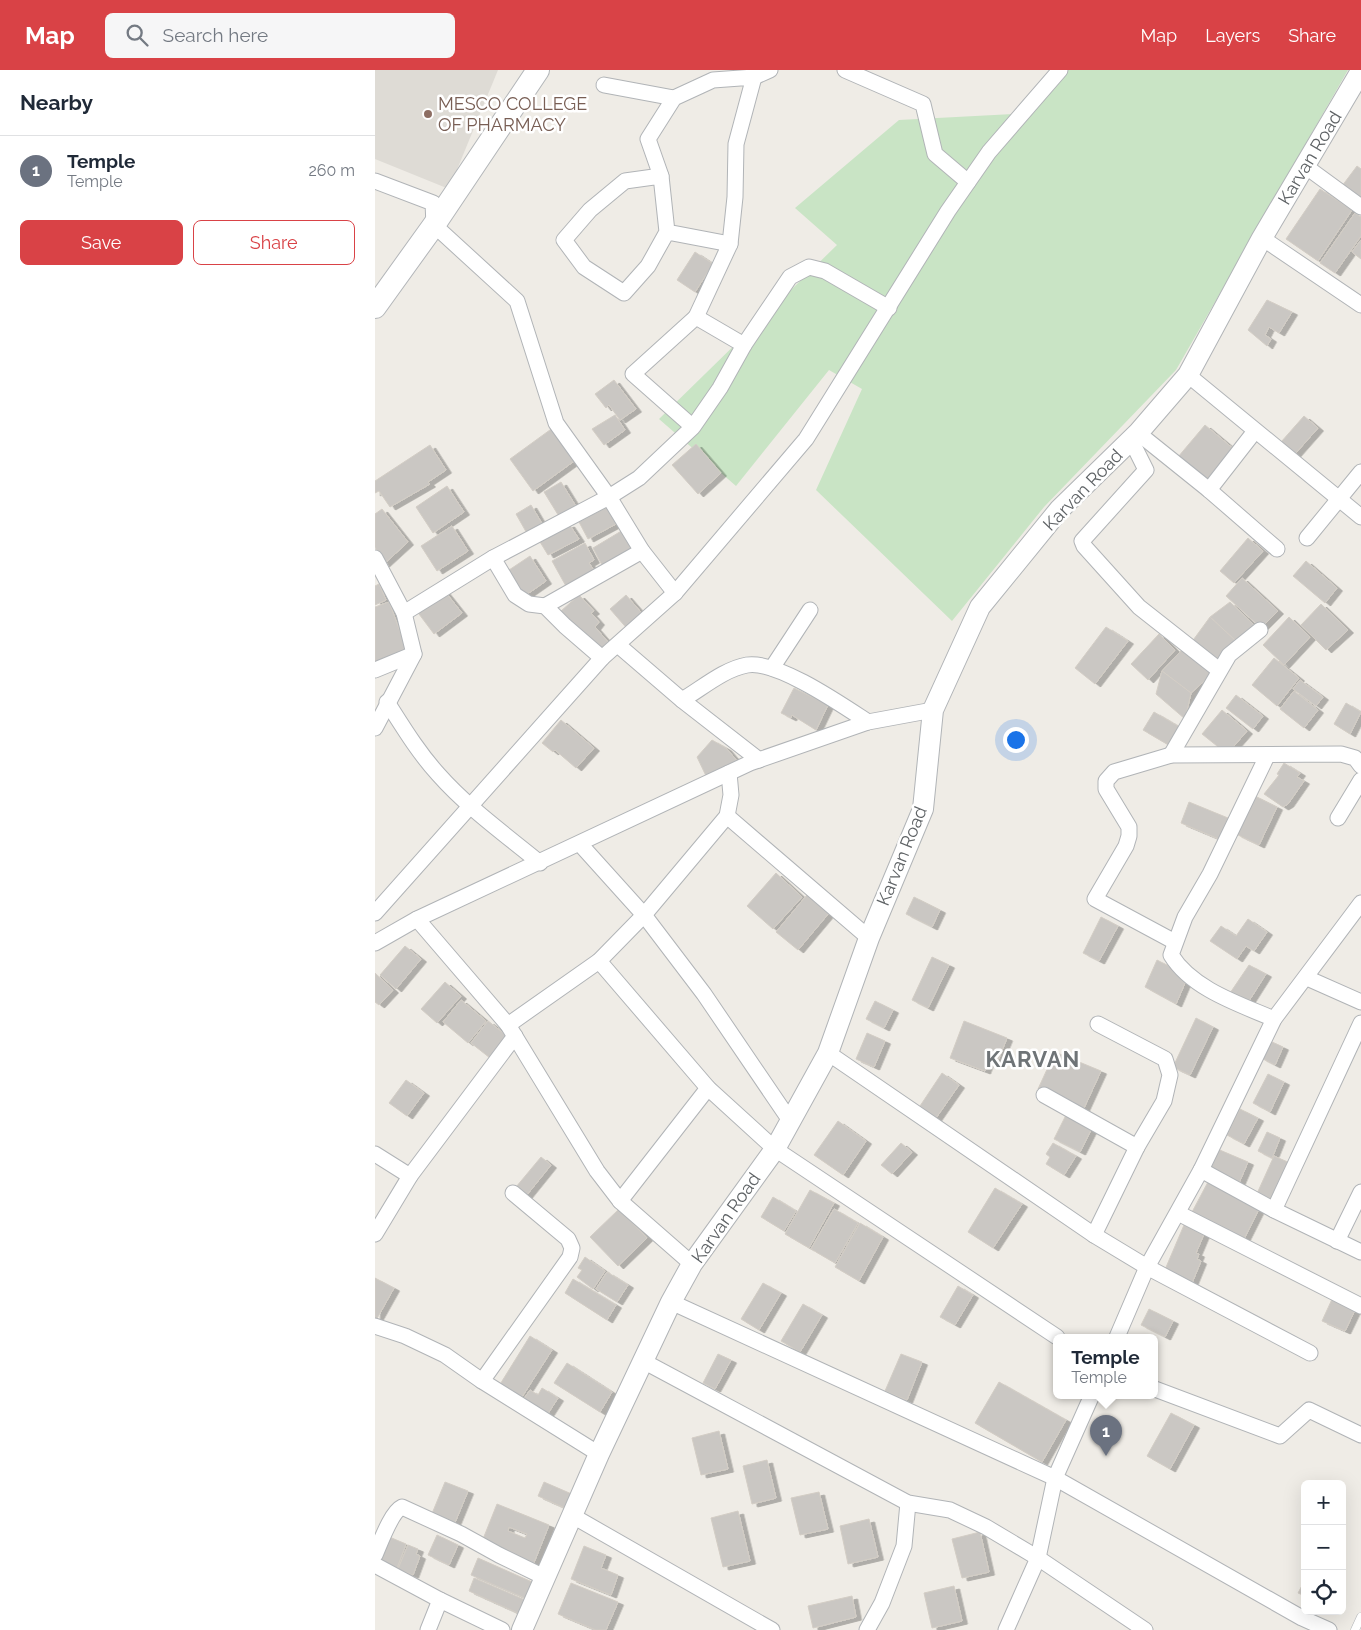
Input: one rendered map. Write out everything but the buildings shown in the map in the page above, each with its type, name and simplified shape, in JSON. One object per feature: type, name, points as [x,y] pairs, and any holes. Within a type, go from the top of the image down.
[{"type":"main road","points":[[375,307],[435,225],[538,70]]},
{"type":"street","points":[[661,176],[625,181],[590,210],[564,240],[584,267],[624,292],[648,266],[667,232],[661,176],[648,139],[674,98],[713,80],[754,77],[770,70]]},
{"type":"street","points":[[845,70],[923,104],[935,154],[968,182]]},
{"type":"street","points":[[375,913],[602,658],[675,593],[806,439],[948,211],[989,152],[1060,70]]},
{"type":"street","name":"Karvan Road","points":[[522,1630],[571,1515],[671,1302],[692,1264],[775,1149],[828,1053],[869,938],[923,809],[933,710],[980,607],[1059,510],[1134,437],[1188,375],[1262,238],[1361,71]]},
{"type":"street","points":[[693,427],[633,374],[696,317],[730,244],[735,197],[736,144],[754,77]]},
{"type":"street","points":[[604,85],[674,98]]},
{"type":"street","points":[[1305,166],[1361,207]]},
{"type":"street","points":[[375,181],[433,202],[435,225],[517,302],[556,423],[609,497],[642,551],[675,593]]},
{"type":"street","points":[[667,232],[730,244]]},
{"type":"street","points":[[1262,238],[1361,305]]},
{"type":"street","points":[[403,613],[493,558],[609,497],[639,478],[693,427],[720,388],[744,345],[790,276],[809,267],[825,271],[889,308]]},
{"type":"street","points":[[696,317],[744,345]]},
{"type":"street","points":[[1188,375],[1339,501],[1361,517]]},
{"type":"street","points":[[1209,490],[1255,431]]},
{"type":"street","points":[[1134,437],[1209,490],[1277,549]]},
{"type":"street","points":[[1134,437],[1146,470],[1082,541],[1084,546],[1139,607],[1219,670]]},
{"type":"street","points":[[1307,538],[1361,472]]},
{"type":"street","points":[[493,558],[515,595],[529,604],[545,606],[642,551]]},
{"type":"street","points":[[375,558],[403,613],[414,654],[387,702],[375,728]]},
{"type":"street","points":[[545,606],[602,658]]},
{"type":"street","points":[[772,668],[810,610]]},
{"type":"street","points":[[1171,755],[1229,655],[1260,630]]},
{"type":"street","points":[[618,645],[682,700],[759,760]]},
{"type":"street","points":[[375,670],[414,654]]},
{"type":"street","points":[[682,700],[727,673],[747,665],[772,668],[833,699],[868,722]]},
{"type":"street","points":[[387,702],[417,748],[439,776],[471,806],[540,863]]},
{"type":"street","points":[[375,943],[417,919],[759,760],[868,722],[933,710]]},
{"type":"street","points":[[1175,942],[1095,899],[1126,846],[1129,836],[1129,827],[1108,796],[1106,781],[1115,772],[1171,755],[1267,756],[1341,754],[1355,758],[1361,766]]},
{"type":"street","points":[[1267,756],[1210,874],[1185,917],[1171,956],[1178,966],[1206,987],[1274,1019]]},
{"type":"street","points":[[375,1234],[410,1176],[511,1030],[599,962],[645,915],[727,816],[731,795],[729,773]]},
{"type":"street","points":[[1338,818],[1361,780]]},
{"type":"street","points":[[727,816],[869,938]]},
{"type":"street","points":[[580,844],[645,915],[704,994],[791,1122]]},
{"type":"street","points":[[1118,1334],[1147,1267],[1201,1170],[1274,1019],[1307,978],[1361,903]]},
{"type":"street","points":[[417,919],[511,1030],[597,1171],[621,1200],[692,1264]]},
{"type":"street","points":[[599,962],[708,1088],[775,1149],[1053,1334]]},
{"type":"street","points":[[1307,978],[1361,1002]]},
{"type":"street","points":[[1274,1210],[1361,1023]]},
{"type":"street","points":[[1094,1235],[1137,1147],[1164,1101],[1170,1075],[1165,1059],[1098,1024]]},
{"type":"street","points":[[828,1053],[1094,1235],[1147,1267],[1310,1353]]},
{"type":"street","points":[[621,1200],[708,1088]]},
{"type":"street","points":[[1044,1095],[1137,1147]]},
{"type":"street","points":[[375,1154],[410,1176]]},
{"type":"street","points":[[1201,1170],[1274,1210],[1361,1252]]},
{"type":"street","points":[[1337,1241],[1361,1192]]},
{"type":"street","points":[[482,1381],[570,1257],[572,1248],[568,1239],[513,1193]]},
{"type":"street","points":[[1178,1213],[1361,1306]]},
{"type":"street","points":[[671,1302],[1055,1478],[1298,1624],[1329,1630]]},
{"type":"street","points":[[375,1326],[405,1336],[445,1355],[482,1381],[599,1454]]},
{"type":"street","points":[[643,1361],[908,1503],[961,1514],[1038,1558],[1145,1630]]},
{"type":"street","points":[[1158,1389],[1280,1436],[1309,1410],[1361,1434]]},
{"type":"street","points":[[1007,1630],[1038,1558],[1055,1478],[1090,1399]]},
{"type":"street","points":[[867,1630],[883,1603],[904,1546],[908,1503]]},
{"type":"street","points":[[375,1555],[388,1526],[398,1509],[402,1508],[461,1534],[545,1577]]},
{"type":"street","points":[[571,1515],[772,1630]]},
{"type":"street","points":[[375,1564],[440,1600],[502,1630]]},
{"type":"street","points":[[428,1630],[440,1600]]},
{"type":"lane","points":[[1355,1630],[1361,1617]]},
{"type":"shaded area","name":"MESCO COLLEGE OF PHARMACY","points":[[375,70],[498,70],[449,189],[375,159]]},
{"type":"green space","points":[[1068,70],[1348,70],[1176,370],[1044,507],[952,621],[816,490],[862,389],[829,370],[736,486],[659,419],[837,245],[795,208],[899,120],[1033,113]]},
{"type":"place","name":"MESCO COLLEGE OF PHARMACY","points":[[428,114]]},
{"type":"place","name":"Temple","points":[[1106,1456]]},
{"type":"district","name":"KARVAN","points":[[1033,1059]]}]
